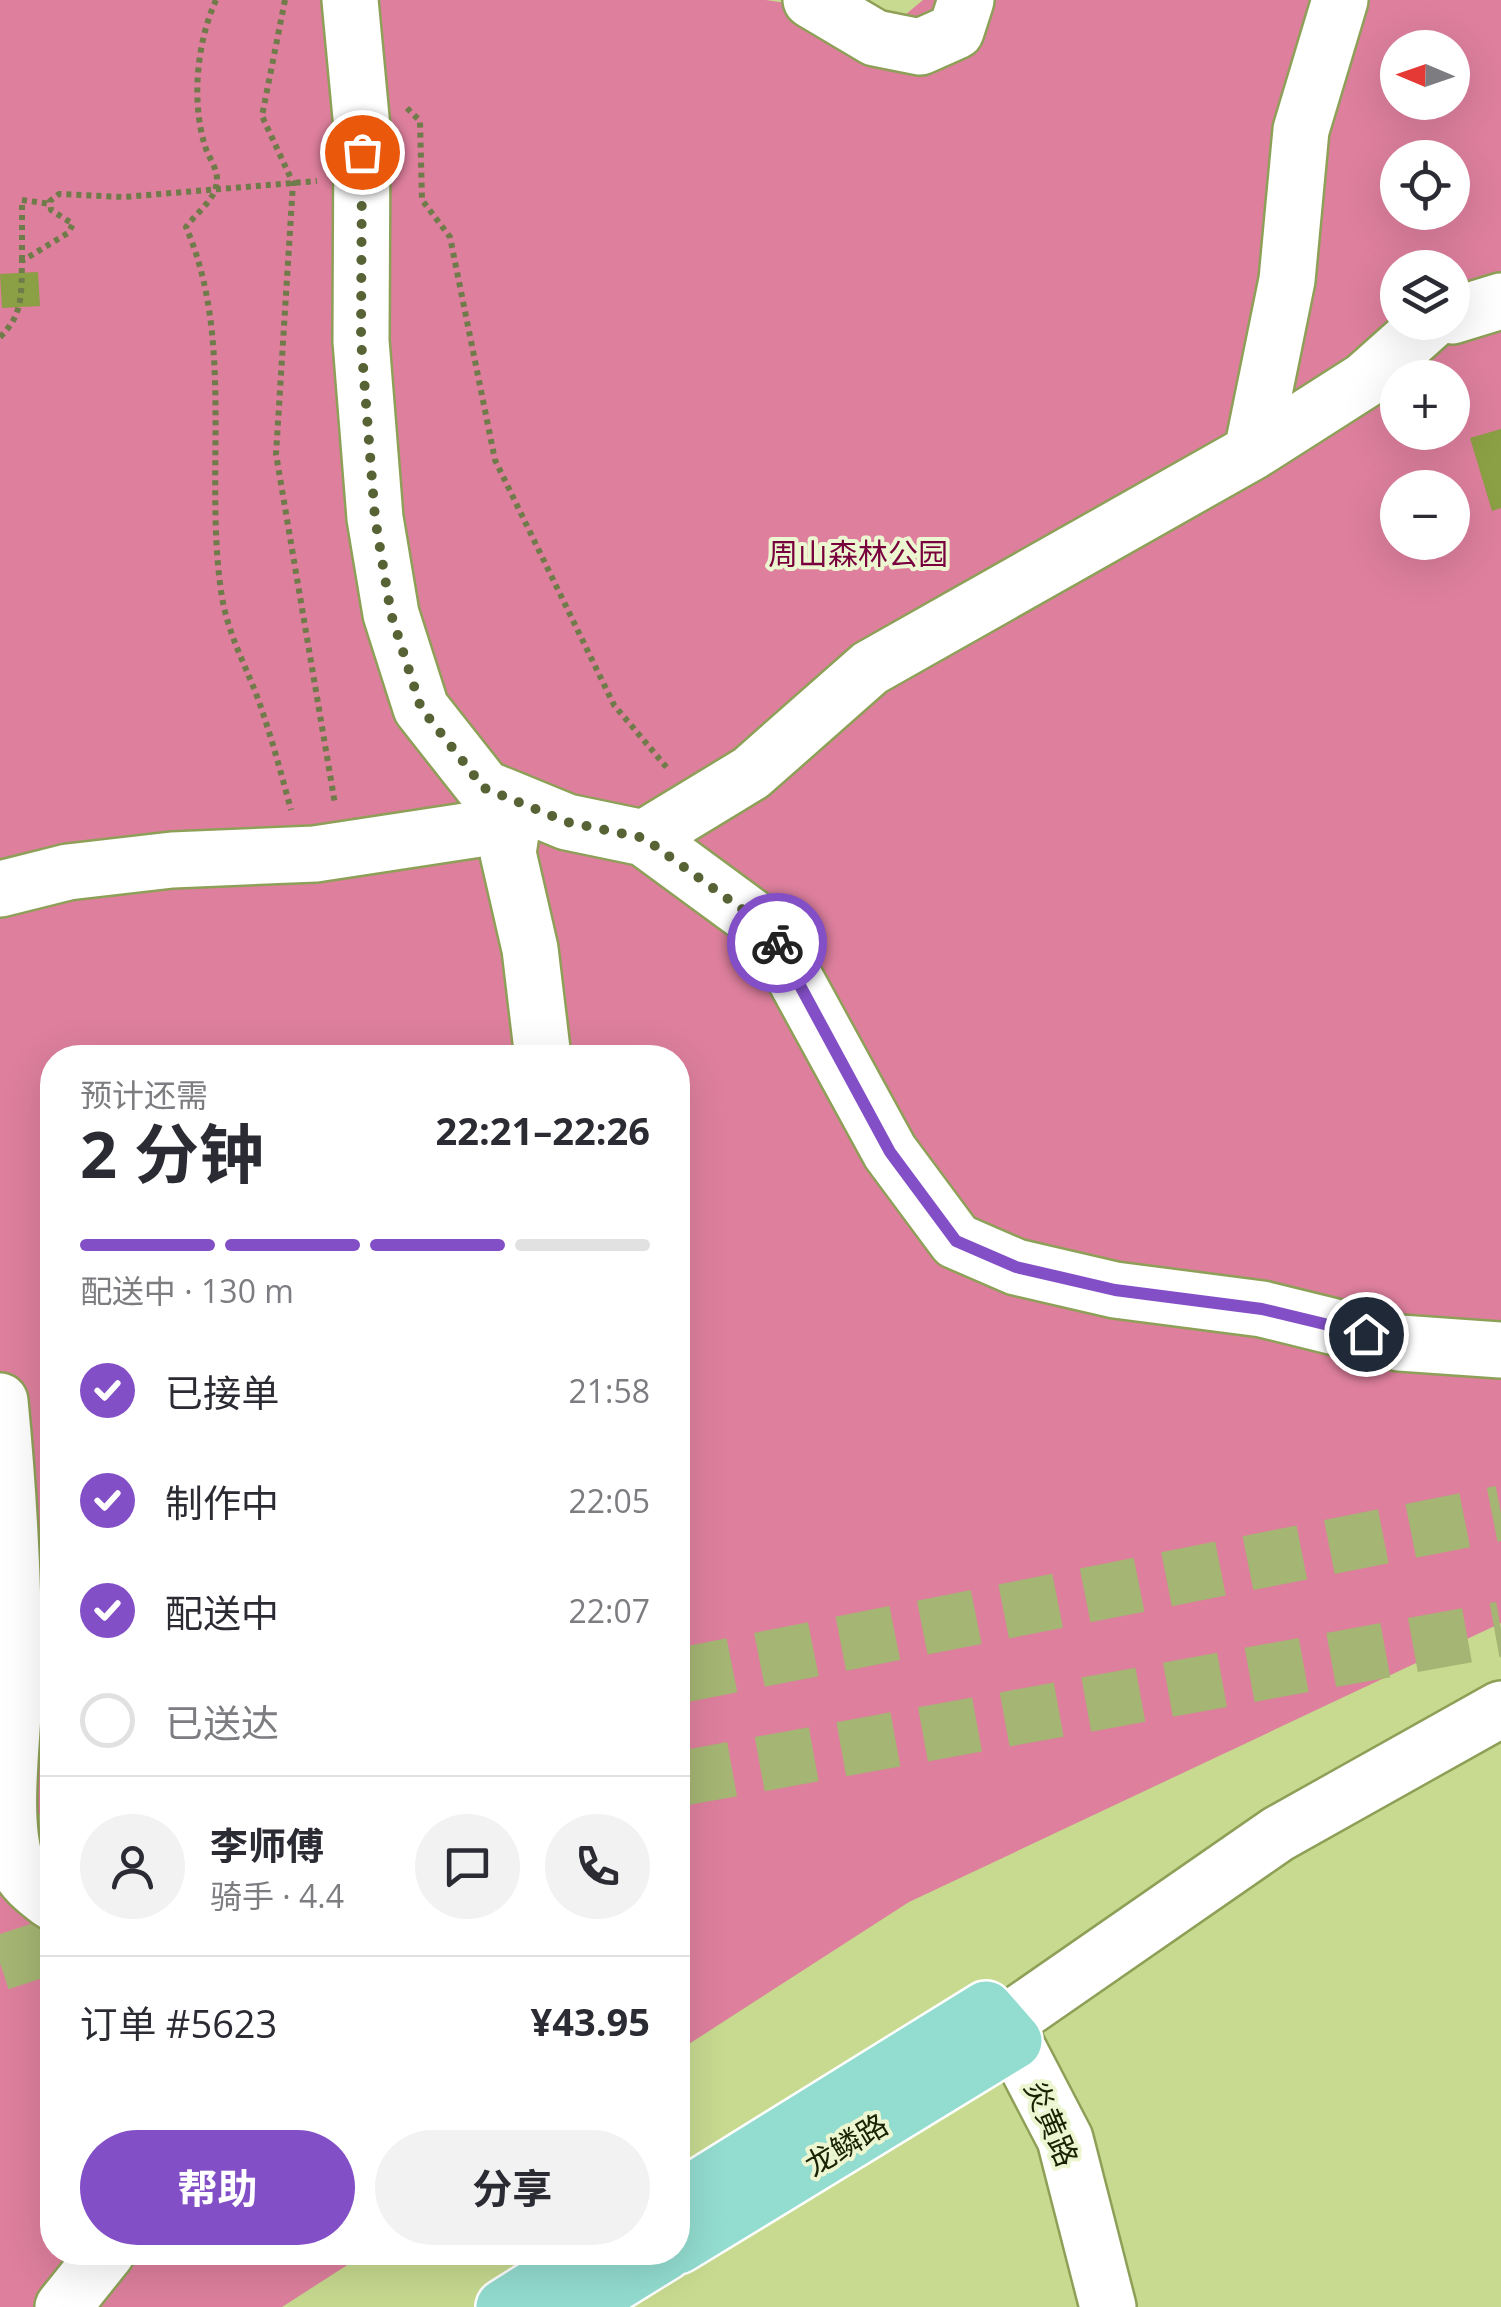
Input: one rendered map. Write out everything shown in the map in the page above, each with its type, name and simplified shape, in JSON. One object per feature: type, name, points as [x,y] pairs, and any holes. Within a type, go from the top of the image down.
[{"type":"main road","name":"龙鳞路","points":[[690,2194],[1001,2026]]},
{"type":"main road","name":"龙鳞路","points":[[690,2238],[1001,2026]]},
{"type":"main road","points":[[504,2307],[571,2265]]},
{"type":"main road","points":[[576,2307],[645,2265]]},
{"type":"street","points":[[350,0],[362,176],[361,340],[375,518],[391,614],[421,708],[484,788],[567,822],[644,838],[768,928],[890,1152],[956,1241],[1016,1267],[1115,1290],[1262,1309],[1400,1343],[1501,1350]]},
{"type":"street","points":[[811,0],[875,38],[920,47],[956,30],[966,0]]},
{"type":"street","points":[[1252,452],[1287,280],[1301,130],[1340,0]]},
{"type":"street","points":[[1470,310],[1501,301]]},
{"type":"street","points":[[644,838],[752,773],[870,668],[1252,452],[1365,380],[1410,340]]},
{"type":"street","points":[[0,889],[68,872],[172,860],[298,855],[479,829],[516,802]]},
{"type":"street","points":[[516,802],[508,854],[530,949],[541,1045]]},
{"type":"street","points":[[0,1401],[10,1512],[14,1643],[10,1817],[16,1864],[40,1893]]},
{"type":"street","points":[[1001,2026],[1278,1834],[1501,1709]]},
{"type":"street","name":"炎黄路","points":[[1001,2026],[1065,2138],[1108,2307]]},
{"type":"street","points":[[63,2307],[97,2265]]},
{"type":"path","points":[[216,0],[204,28],[199,89],[205,148],[215,162],[216,190],[186,226],[201,262],[213,320],[213,515],[221,594],[234,650],[257,696],[280,772],[298,855]]},
{"type":"path","points":[[285,0],[262,116],[293,183],[276,454],[338,816],[298,855]]},
{"type":"path","points":[[398,100],[420,121],[422,200],[450,238],[496,460],[614,705],[698,804]]},
{"type":"path","points":[[22,261],[68,233],[73,224],[52,210],[51,204],[59,194],[124,197],[362,176]]},
{"type":"path","points":[[0,337],[14,323],[22,306],[22,200],[51,204]]},
{"type":"green space","name":"周山森林公园","points":[[0,0],[766,0],[899,20],[923,0],[1501,0],[1501,1623],[909,1902],[690,2043],[690,1045],[40,1045],[40,2265],[347,2265],[282,2307],[0,2307]]},
{"type":"building","points":[[38,272],[40,306],[2,308],[0,274]]},
{"type":"building","points":[[1501,429],[1501,508],[1492,511],[1470,438]]},
{"type":"tunnel","points":[[690,1674],[1501,1513]]},
{"type":"tunnel","points":[[690,1777],[1501,1629]]},
{"type":"tunnel","points":[[0,1854],[40,1842]]},
{"type":"tunnel","points":[[0,1963],[40,1950]]},
{"type":"way so far","points":[[362,152],[361,340],[375,518],[391,614],[421,708],[484,788],[567,822],[644,838],[768,928],[777,943]]},
{"type":"route","points":[[777,943],[890,1152],[956,1241],[1016,1267],[1115,1290],[1262,1309],[1366,1334]]}]
